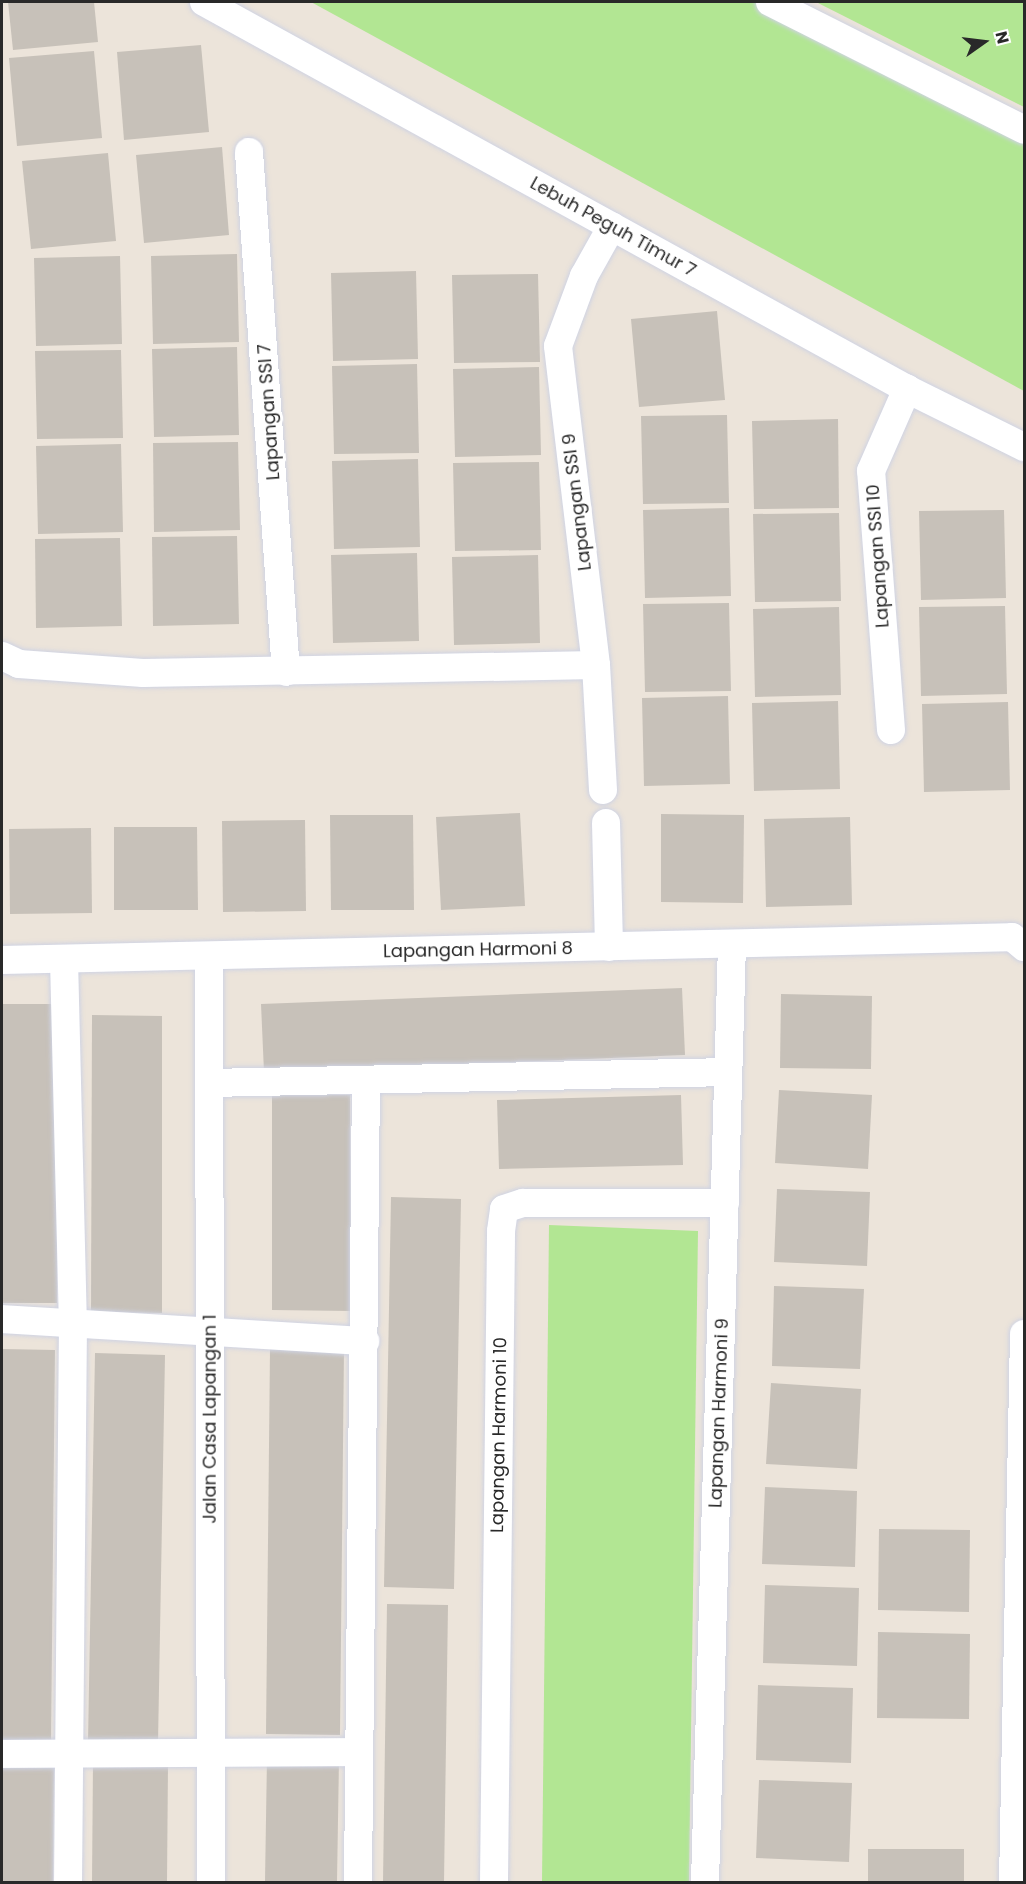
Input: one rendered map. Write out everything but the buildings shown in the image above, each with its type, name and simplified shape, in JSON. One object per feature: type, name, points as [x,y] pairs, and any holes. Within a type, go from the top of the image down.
[{"type":"street","name":"Lebuh Peguh Timur 7","points":[[204,2],[907,389],[1024,447]]},
{"type":"street","points":[[770,2],[1024,130]]},
{"type":"street","name":"Lapangan SSI 7","points":[[249,152],[286,672]]},
{"type":"street","name":"Lapangan SSI 9","points":[[603,790],[596,665],[558,346],[584,276],[612,226]]},
{"type":"street","name":"Lapangan SSI 10","points":[[891,730],[872,471],[907,389]]},
{"type":"street","points":[[2,656],[18,664],[143,673],[596,665]]},
{"type":"street","points":[[606,823],[609,947]]},
{"type":"street","name":"Lapangan Harmoni 8","points":[[2,960],[1012,937],[1024,947]]},
{"type":"street","name":"Lapangan Harmoni 9","points":[[705,1882],[732,944]]},
{"type":"street","name":"Jalan Casa Lapangan 1","points":[[209,956],[211,1882]]},
{"type":"street","points":[[64,959],[73,1322],[68,1882]]},
{"type":"street","points":[[209,1083],[728,1072]]},
{"type":"street","points":[[358,1882],[357,1752],[365,1341],[366,1081]]},
{"type":"street","name":"Lapangan Harmoni 10","points":[[494,1882],[501,1231],[504,1209],[523,1203],[725,1203]]},
{"type":"street","points":[[2,1319],[365,1341]]},
{"type":"street","points":[[1013,1882],[1020,1795],[1024,1334]]},
{"type":"street","points":[[2,1754],[357,1752]]},
{"type":"green space","points":[[311,2],[760,2],[1024,137],[1024,391]]},
{"type":"green space","points":[[816,2],[1024,2],[1024,107]]},
{"type":"green space","points":[[549,1225],[698,1231],[689,1882],[542,1882]]}]
